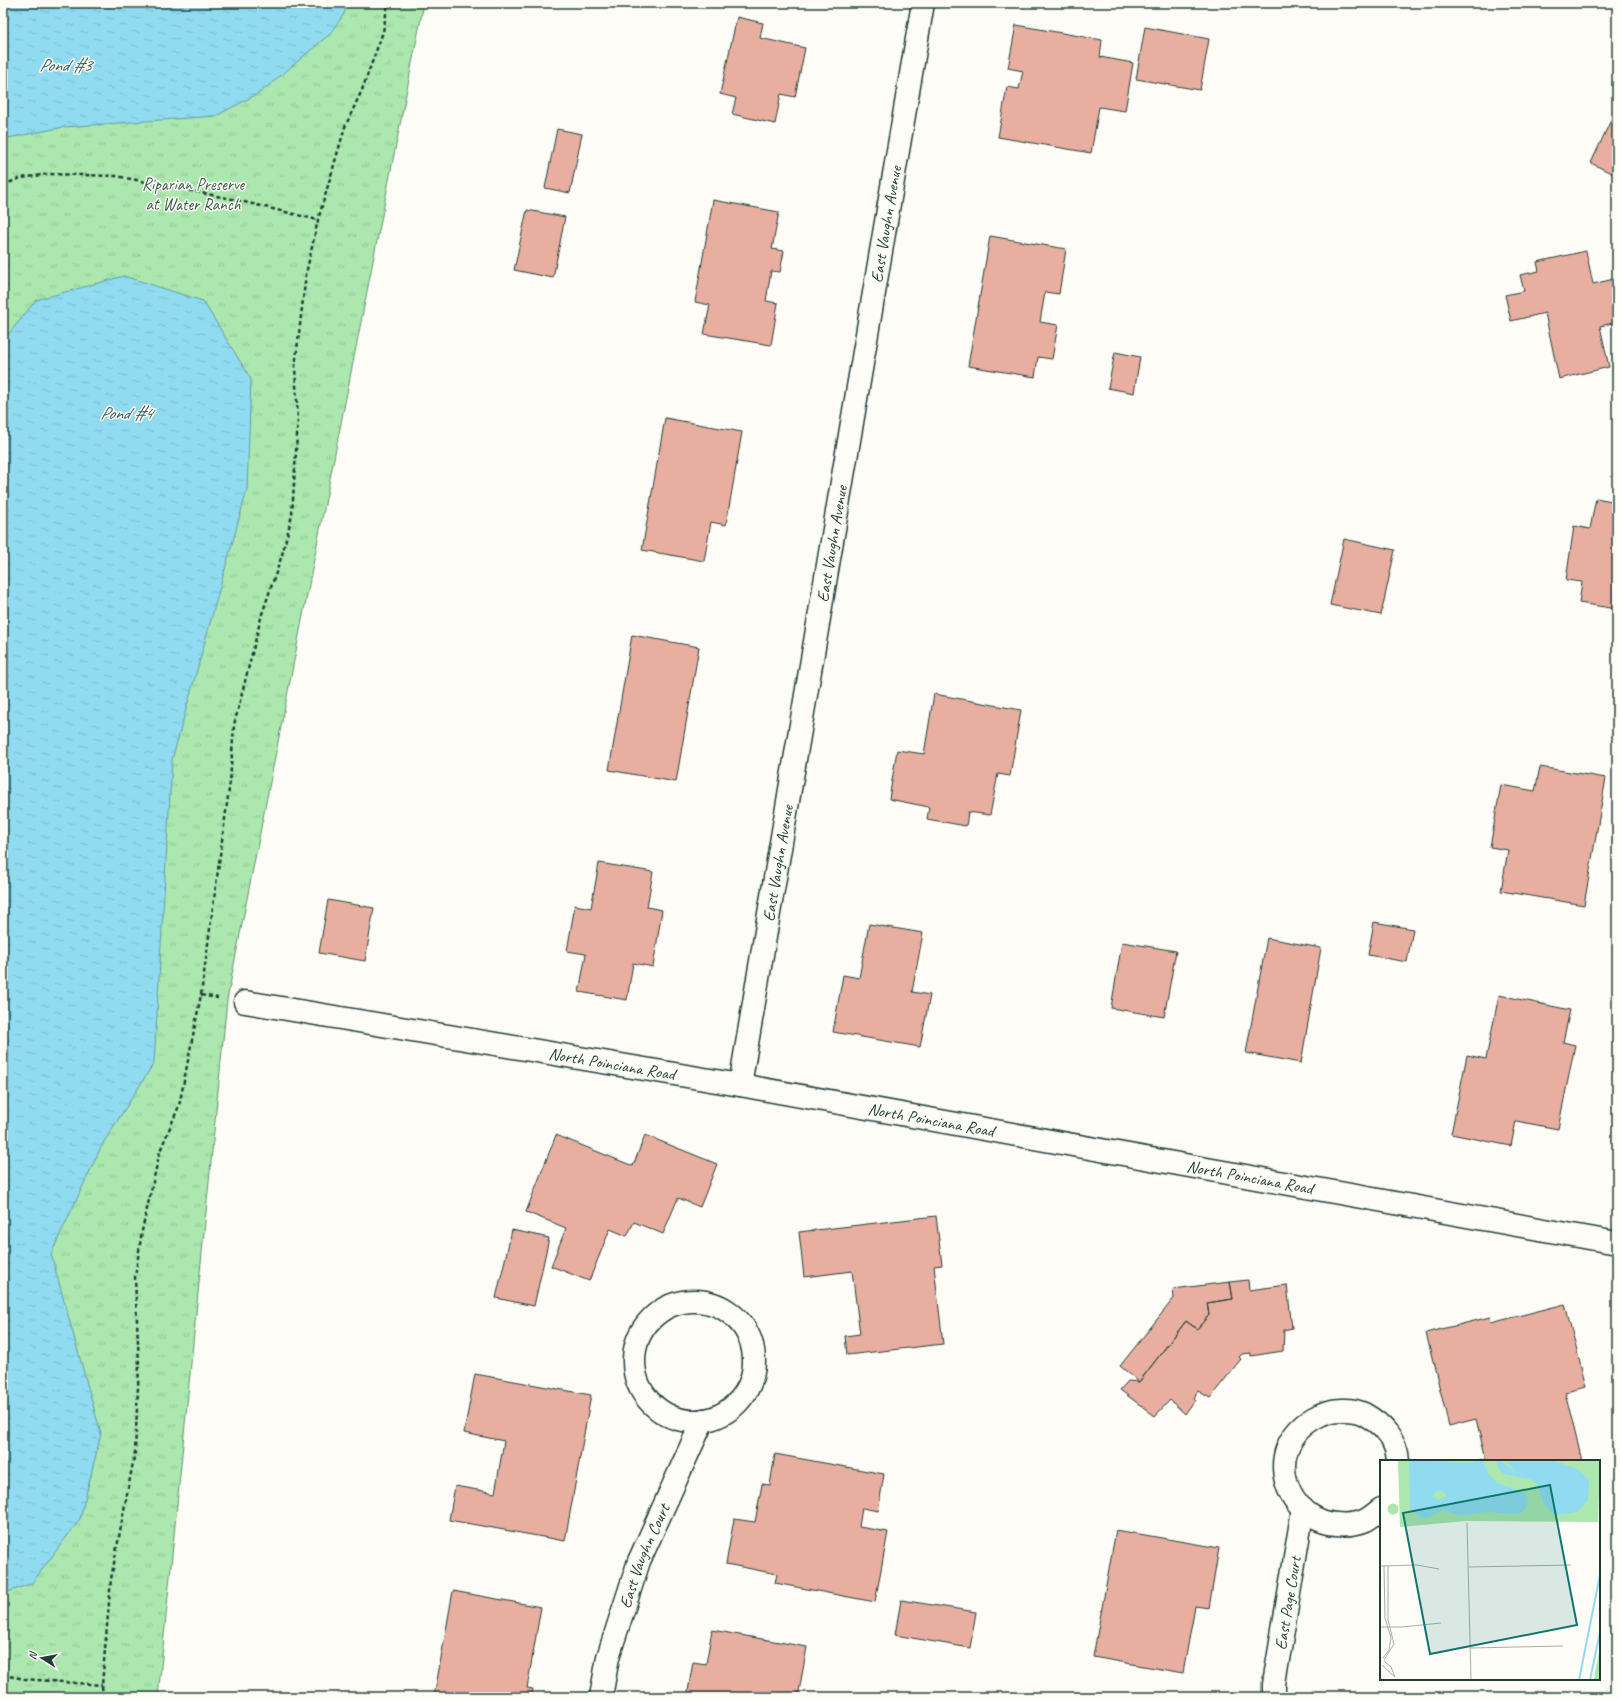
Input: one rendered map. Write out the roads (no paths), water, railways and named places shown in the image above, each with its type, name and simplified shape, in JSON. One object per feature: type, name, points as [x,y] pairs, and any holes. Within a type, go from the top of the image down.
[{"type":"street","name":"East Vaughn Avenue","points":[[740,1085],[923,3]]},
{"type":"street","name":"North Poinciana Road","points":[[245,1002],[740,1085],[1617,1243]]},
{"type":"street","points":[[703,1301],[721,1307],[736,1318],[747,1333],[753,1351],[753,1370],[747,1388],[736,1403],[721,1414],[703,1420],[682,1420],[663,1413],[647,1399],[637,1381],[634,1361],[637,1340],[647,1323],[663,1309],[682,1302],[703,1301]]},
{"type":"street","points":[[1380,1511],[1366,1520],[1347,1525],[1328,1524],[1310,1516],[1296,1503],[1288,1486],[1284,1468],[1287,1449],[1296,1433],[1309,1420],[1326,1412],[1344,1410],[1362,1413],[1378,1423],[1391,1438],[1398,1455],[1398,1460]]},
{"type":"street","name":"East Vaughn Court","points":[[601,1697],[608,1657],[639,1561],[703,1420]]},
{"type":"street","name":"East Page Court","points":[[1274,1697],[1274,1684],[1303,1509]]},
{"type":"water","name":"Pond #3","points":[[3,3],[347,3],[344,14],[330,34],[261,92],[216,116],[64,127],[3,139]]},
{"type":"water","name":"Pond #4","points":[[124,276],[203,301],[251,379],[247,490],[172,760],[154,1063],[102,1145],[51,1254],[101,1434],[80,1519],[32,1583],[3,1594],[3,341],[36,300]]},
{"type":"park label","name":"Riparian Preserve at Water Ranch","points":[[193,194]]}]
